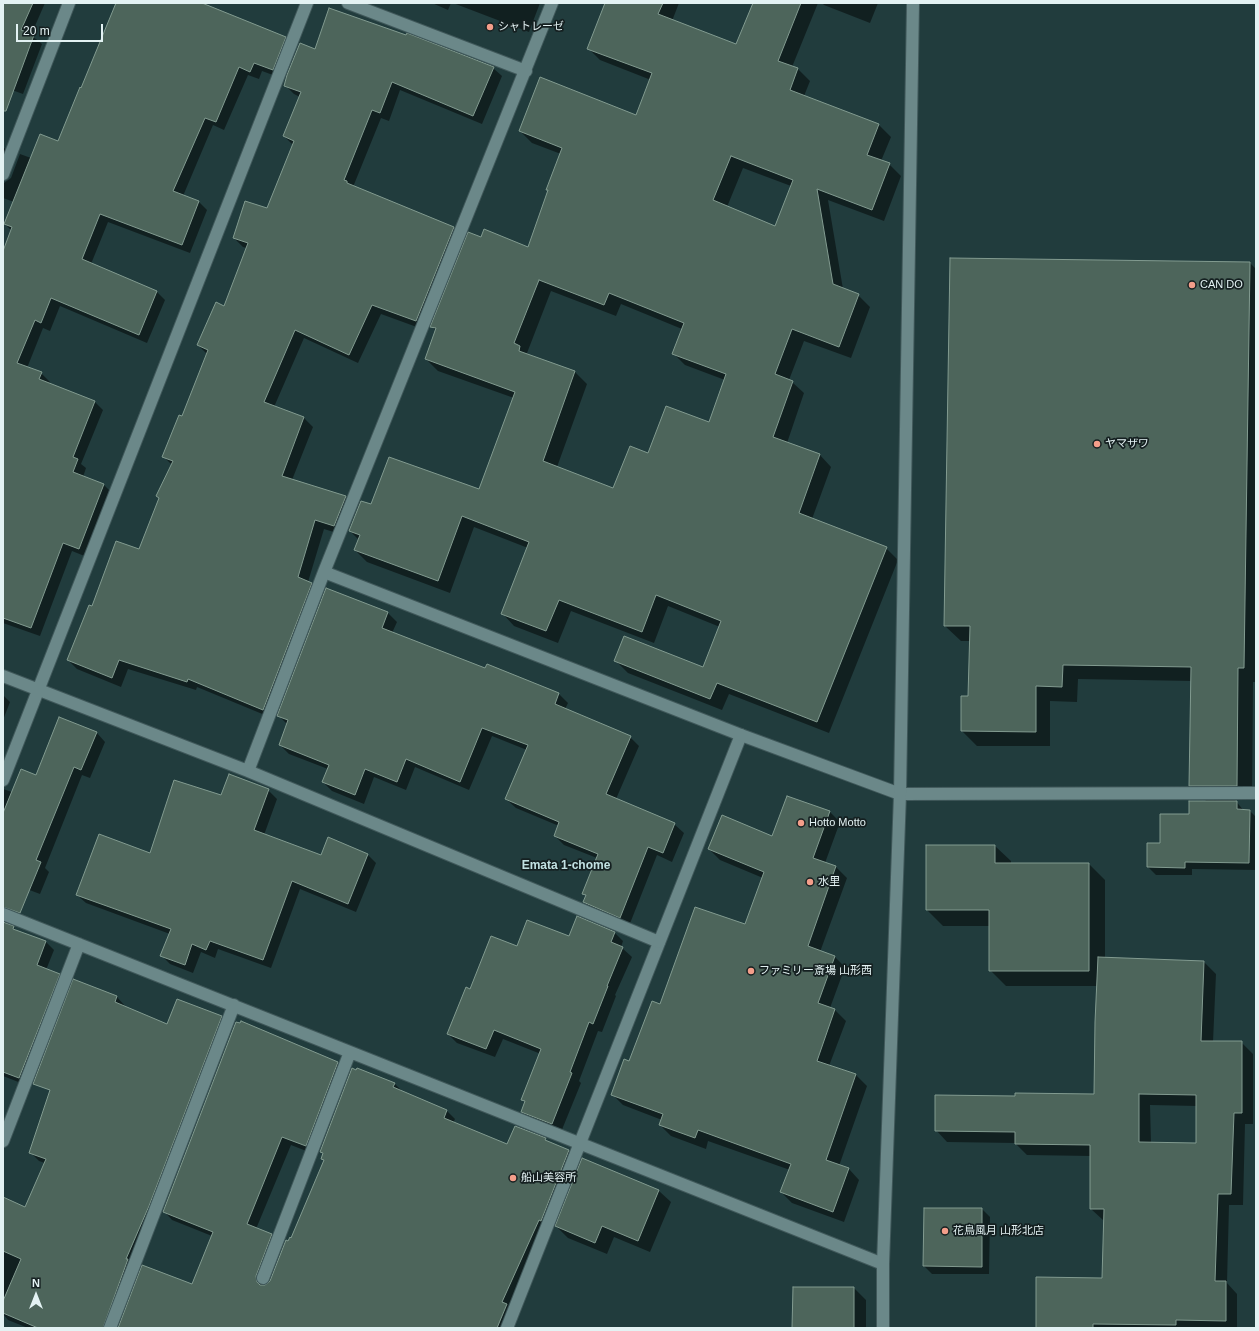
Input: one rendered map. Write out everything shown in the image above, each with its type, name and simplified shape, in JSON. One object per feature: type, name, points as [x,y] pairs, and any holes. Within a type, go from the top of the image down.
[{"type":"street","points":[[3,174],[69,3]]},
{"type":"street","points":[[3,780],[307,3]]},
{"type":"street","points":[[348,3],[526,71]]},
{"type":"street","points":[[248,771],[324,572],[552,3]]},
{"type":"street","points":[[883,1328],[900,794],[913,3]]},
{"type":"street","points":[[324,572],[741,736],[900,794],[1256,793]]},
{"type":"street","points":[[3,676],[248,771],[659,942]]},
{"type":"street","points":[[507,1328],[741,736]]},
{"type":"street","points":[[3,914],[884,1264]]},
{"type":"street","points":[[3,1141],[79,944]]},
{"type":"street","points":[[110,1328],[234,1006]]},
{"type":"street","points":[[263,1278],[350,1052]]},
{"type":"building","points":[[3,3],[33,3],[21,30],[34,35],[6,111],[3,111]]},
{"type":"building","points":[[116,3],[202,3],[286,37],[273,70],[254,63],[250,72],[239,67],[216,122],[205,118],[173,191],[199,201],[182,245],[100,214],[82,259],[157,291],[139,335],[51,298],[41,323],[35,320],[17,363],[42,372],[39,379],[95,401],[73,457],[78,459],[73,472],[104,484],[79,549],[63,543],[31,628],[3,618],[3,251],[12,227],[4,224],[40,134],[58,141]]},
{"type":"building","points":[[605,3],[663,3],[658,14],[736,44],[753,3],[801,3],[778,61],[798,68],[790,90],[879,124],[867,155],[890,163],[872,210],[817,189],[833,284],[859,294],[839,347],[792,329],[775,374],[793,381],[773,437],[820,454],[799,513],[887,547],[817,722],[717,683],[710,699],[614,661],[624,636],[703,667],[721,621],[656,595],[642,632],[559,600],[546,631],[501,614],[529,542],[462,516],[438,581],[354,550],[360,535],[349,531],[361,501],[371,504],[389,457],[479,489],[515,392],[425,359],[436,328],[430,327],[468,232],[481,237],[484,229],[528,247],[548,190],[546,190],[562,148],[519,131],[540,77],[636,115],[652,73],[587,49]],"holes":[[[731,156],[793,180],[775,226],[713,200]],[[539,280],[604,305],[609,293],[684,323],[672,354],[726,374],[709,422],[666,406],[648,453],[630,446],[613,488],[543,461],[575,371],[519,351],[520,346],[514,343]]]},
{"type":"building","points":[[329,8],[406,35],[407,33],[494,67],[473,116],[392,82],[380,113],[372,110],[344,180],[347,181],[347,183],[454,227],[416,321],[372,305],[349,355],[295,330],[264,402],[304,417],[282,476],[346,496],[334,526],[315,520],[298,577],[312,583],[263,710],[188,679],[187,682],[119,660],[112,678],[67,660],[89,605],[92,606],[116,541],[139,549],[159,498],[156,496],[173,461],[162,457],[179,415],[182,416],[208,350],[197,345],[216,302],[224,306],[248,243],[233,238],[245,201],[267,208],[294,141],[283,136],[301,92],[284,86],[287,75],[300,43],[315,49]]},
{"type":"building","name":"ヤマザワ","points":[[950,258],[1250,262],[1244,668],[1238,668],[1237,786],[1189,786],[1191,667],[1063,665],[1062,687],[1036,686],[1036,732],[961,731],[961,696],[968,696],[970,626],[944,626]]},
{"type":"building","points":[[326,588],[388,612],[382,628],[485,668],[487,664],[559,693],[555,704],[631,736],[606,794],[675,823],[663,853],[648,847],[620,918],[583,902],[586,895],[582,894],[598,854],[554,836],[559,822],[505,799],[528,745],[482,728],[460,782],[406,759],[397,782],[365,769],[355,795],[322,782],[329,765],[279,745],[288,720],[277,716]]},
{"type":"building","points":[[59,717],[97,732],[81,770],[74,767],[36,860],[41,862],[20,913],[3,907],[3,813],[21,769],[36,775]]},
{"type":"building","points":[[229,774],[269,789],[254,830],[321,855],[328,837],[368,854],[348,904],[292,881],[263,960],[210,941],[206,950],[192,944],[185,965],[160,956],[171,929],[76,895],[99,834],[150,853],[174,780],[221,795]]},
{"type":"building","points":[[787,796],[830,811],[813,858],[836,866],[808,946],[835,956],[818,1003],[835,1009],[817,1061],[856,1074],[826,1160],[849,1168],[833,1212],[780,1192],[791,1164],[698,1130],[695,1138],[659,1125],[663,1114],[611,1095],[624,1059],[629,1061],[652,1001],[660,1004],[695,907],[745,924],[764,872],[708,849],[722,815],[772,836]]},
{"type":"building","points":[[1189,801],[1237,801],[1237,809],[1250,810],[1249,863],[1185,862],[1185,868],[1147,867],[1147,843],[1160,843],[1160,814],[1189,814]]},
{"type":"building","points":[[926,845],[995,845],[995,863],[1089,863],[1089,971],[989,971],[989,910],[926,910]]},
{"type":"building","points":[[577,916],[615,932],[611,942],[623,947],[593,1024],[589,1022],[570,1072],[572,1073],[552,1124],[521,1112],[525,1101],[521,1100],[541,1049],[494,1030],[486,1049],[447,1034],[466,987],[470,989],[491,936],[517,946],[527,920],[569,936]]},
{"type":"building","points":[[3,922],[14,926],[13,929],[46,941],[37,965],[60,974],[19,1078],[3,1072]]},
{"type":"building","points":[[1098,957],[1204,961],[1201,1041],[1242,1041],[1242,1113],[1234,1113],[1231,1194],[1218,1194],[1215,1281],[1226,1281],[1226,1321],[1176,1320],[1176,1325],[1093,1324],[1093,1328],[1036,1328],[1036,1277],[1102,1278],[1104,1209],[1090,1209],[1090,1145],[1015,1144],[1015,1132],[935,1131],[935,1095],[1015,1096],[1015,1093],[1094,1094]],"holes":[[[1139,1094],[1196,1095],[1196,1143],[1139,1142]]]},
{"type":"building","points":[[73,979],[117,996],[115,1002],[167,1024],[177,999],[222,1016],[149,1206],[126,1259],[128,1259],[103,1328],[38,1328],[3,1313],[3,1301],[21,1259],[3,1251],[3,1197],[25,1207],[46,1159],[29,1153],[50,1090],[33,1084]]},
{"type":"building","points":[[241,1021],[338,1062],[306,1146],[282,1137],[247,1224],[272,1234],[256,1276],[257,1282],[260,1285],[265,1285],[270,1281],[286,1240],[288,1241],[290,1237],[291,1238],[324,1160],[321,1159],[323,1153],[320,1152],[352,1068],[356,1070],[357,1068],[395,1083],[393,1087],[447,1110],[444,1118],[507,1144],[515,1126],[546,1138],[545,1140],[569,1150],[541,1221],[539,1220],[502,1302],[507,1304],[497,1328],[118,1328],[142,1265],[192,1284],[213,1232],[163,1212],[236,1022],[240,1023]]},
{"type":"building","points":[[582,1158],[659,1190],[638,1241],[602,1226],[595,1243],[555,1226]]},
{"type":"building","points":[[924,1208],[982,1208],[982,1267],[923,1266]]},
{"type":"building","points":[[793,1287],[854,1287],[854,1328],[792,1328]]},
{"type":"place","name":"シャトレーゼ","points":[[490,27]]},
{"type":"place","name":"CAN DO","points":[[1192,285]]},
{"type":"place","name":"ヤマザワ","points":[[1097,444]]},
{"type":"place","name":"Hotto Motto","points":[[801,823]]},
{"type":"place","name":"水里","points":[[810,882]]},
{"type":"place","name":"ファミリー斎場 山形西","points":[[751,971]]},
{"type":"place","name":"船山美容所","points":[[513,1178]]},
{"type":"place","name":"花鳥風月 山形北店","points":[[945,1231]]},
{"type":"district","name":"Emata 1-chome","points":[[566,866]]}]
